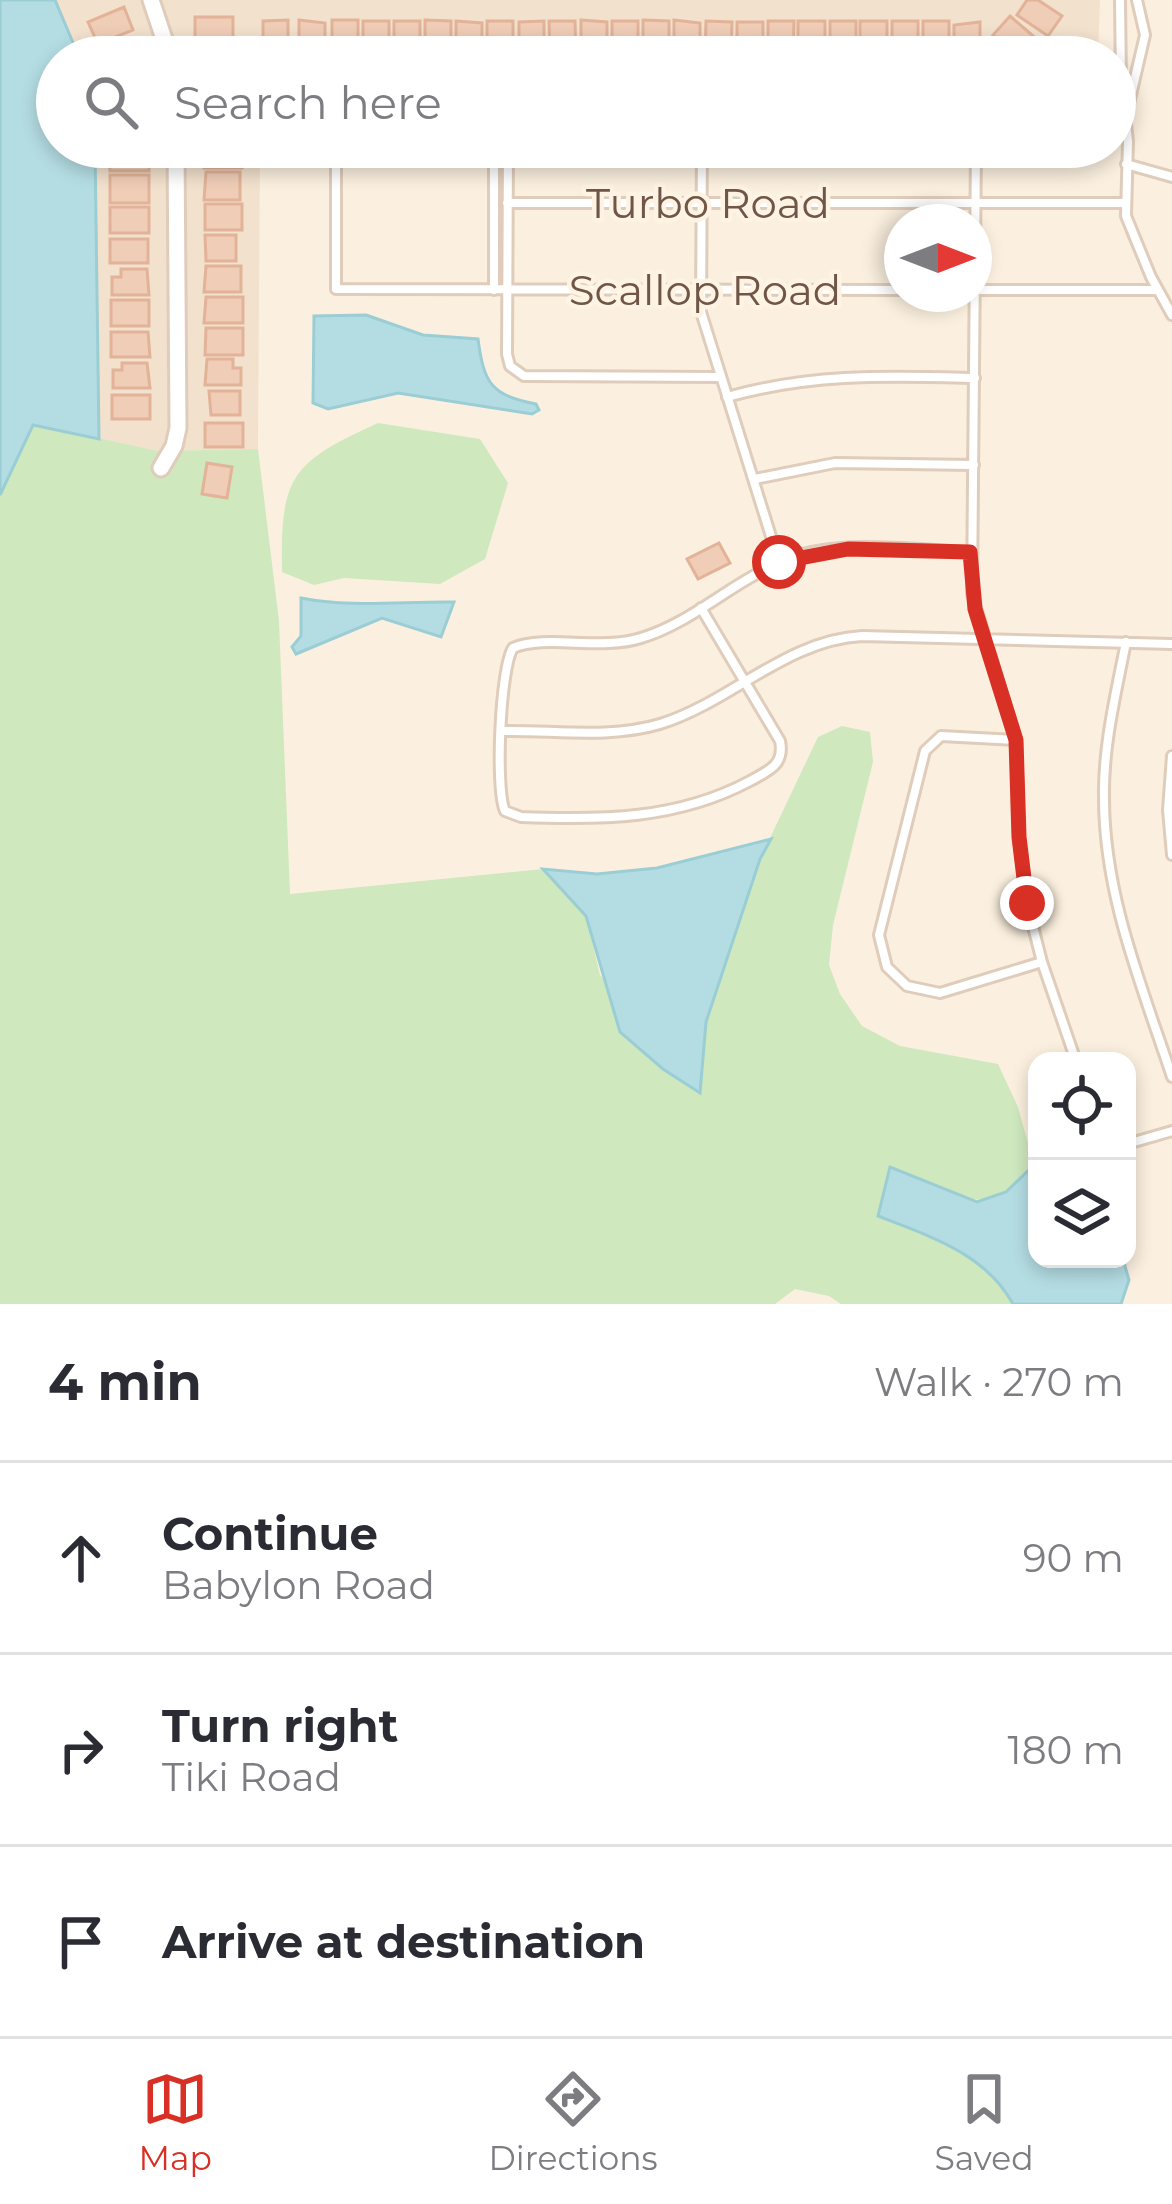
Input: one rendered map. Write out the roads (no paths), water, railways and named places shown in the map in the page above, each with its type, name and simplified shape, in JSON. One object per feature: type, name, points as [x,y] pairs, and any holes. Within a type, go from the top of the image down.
[{"type":"street","points":[[152,0],[163,36]]},
{"type":"street","points":[[161,468],[178,428],[176,168]]},
{"type":"lane","points":[[1120,0],[1120,36]]},
{"type":"lane","points":[[1136,64],[1145,34],[1137,0]]},
{"type":"lane","points":[[1136,167],[1172,177]]},
{"type":"lane","name":"Scallop Road","points":[[336,168],[336,289],[884,290]]},
{"type":"lane","points":[[494,168],[494,290]]},
{"type":"lane","points":[[508,168],[510,366],[524,376],[720,377]]},
{"type":"lane","points":[[702,168],[700,312],[779,562]]},
{"type":"lane","points":[[975,202],[976,168]]},
{"type":"lane","points":[[1126,168],[1124,203],[1131,233],[1172,315]]},
{"type":"lane","name":"Turbo Road","points":[[507,203],[1124,203]]},
{"type":"lane","points":[[992,290],[1158,290]]},
{"type":"lane","points":[[975,312],[972,593],[1016,740],[1022,867],[1042,962],[1073,1052]]},
{"type":"lane","points":[[727,397],[810,378],[975,378]]},
{"type":"lane","points":[[754,479],[835,463],[974,465]]},
{"type":"lane","points":[[701,608],[780,741],[778,763],[739,787],[659,813],[597,820],[513,815],[501,804],[506,661],[513,648],[625,642],[660,631],[779,562],[848,549],[970,552]]},
{"type":"lane","points":[[502,731],[609,733],[657,725],[827,639],[1172,644]]},
{"type":"lane","points":[[1126,642],[1106,759],[1105,830],[1123,930],[1172,1077]]},
{"type":"lane","points":[[1016,740],[940,736],[925,751],[879,945],[896,979],[931,994],[1042,962]]},
{"type":"lane","points":[[1172,756],[1172,855]]},
{"type":"lane","points":[[1136,1141],[1172,1131]]},
{"type":"water","points":[[0,0],[55,0],[70,36],[36,36],[36,168],[95,168],[99,439],[33,425],[0,495]]},
{"type":"water","points":[[366,315],[423,335],[478,339],[492,385],[536,404],[539,410],[532,414],[398,393],[328,409],[313,403],[314,316]]},
{"type":"water","points":[[301,598],[454,602],[441,637],[382,618],[296,654],[292,647],[301,636]]},
{"type":"water","points":[[771,839],[760,859],[706,1022],[700,1093],[620,1032],[586,916],[543,869],[597,874],[657,868]]},
{"type":"water","points":[[890,1167],[977,1202],[1006,1192],[1028,1171],[1028,1268],[1126,1268],[1129,1280],[1121,1304],[1013,1304],[971,1259],[878,1216]]}]
